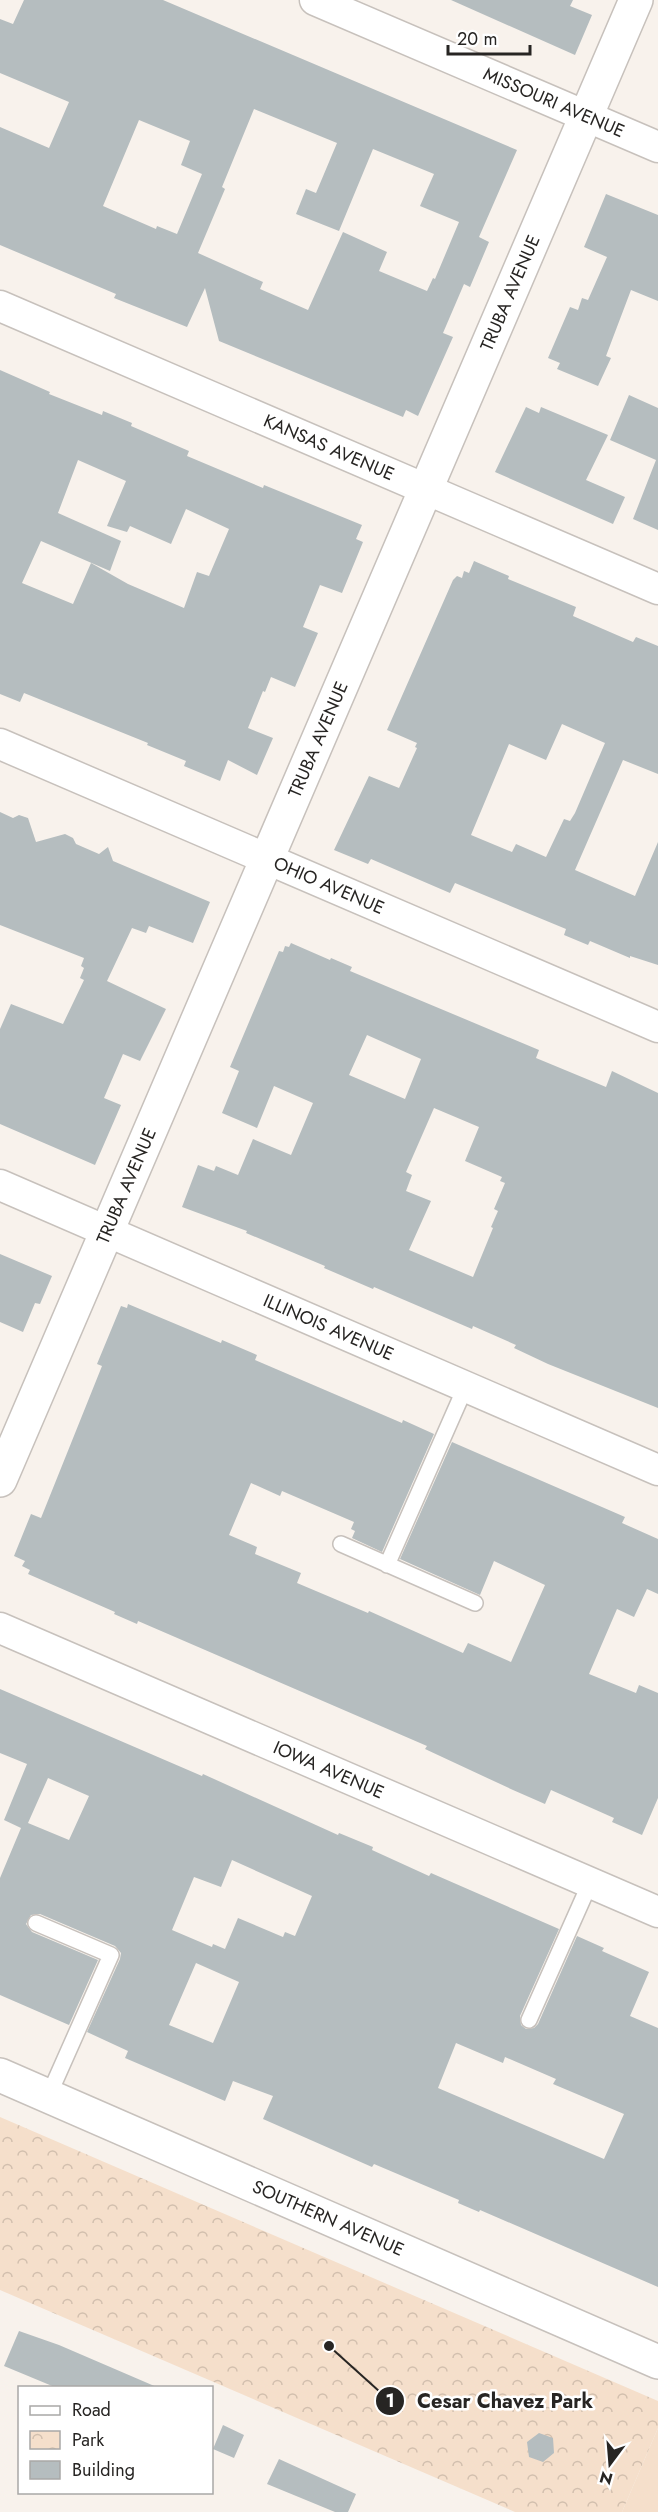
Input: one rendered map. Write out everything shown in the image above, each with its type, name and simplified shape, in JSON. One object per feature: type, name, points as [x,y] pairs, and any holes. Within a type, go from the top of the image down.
[{"type":"street","name":"MISSOURI AVENUE","points":[[315,0],[658,147]]},
{"type":"street","name":"TRUBA AVENUE","points":[[0,1480],[636,0]]},
{"type":"street","name":"KANSAS AVENUE","points":[[0,306],[658,589]]},
{"type":"street","name":"OHIO AVENUE","points":[[0,744],[658,1027]]},
{"type":"street","name":"ILLINOIS AVENUE","points":[[0,1185],[658,1470]]},
{"type":"street","name":"IOWA AVENUE","points":[[0,1628],[658,1912]]},
{"type":"street","name":"SOUTHERN AVENUE","points":[[0,2075],[658,2362]]},
{"type":"lane","points":[[387,1565],[465,1388]]},
{"type":"lane","points":[[341,1544],[475,1603]]},
{"type":"lane","points":[[529,2020],[590,1883]]},
{"type":"lane","points":[[36,1923],[111,1955],[48,2097]]},
{"type":"green space","points":[[0,2117],[658,2401],[658,2428],[622,2512],[515,2512],[0,2290]]},
{"type":"green space","points":[[658,2428],[658,2512],[622,2512]]},
{"type":"building","points":[[24,0],[163,0],[517,150],[479,237],[489,242],[470,287],[464,284],[443,333],[453,337],[418,416],[406,410],[403,417],[219,341],[205,288],[187,327],[114,298],[116,294],[0,245],[0,127],[49,148],[69,102],[0,73],[0,19],[13,24]],"holes":[[[254,109],[337,143],[316,193],[306,189],[296,214],[339,231],[373,149],[434,174],[420,206],[459,222],[435,279],[433,278],[427,291],[379,271],[387,252],[343,232],[308,310],[260,289],[263,282],[198,253],[225,189],[222,187]],[[139,120],[190,141],[181,165],[202,174],[177,234],[157,226],[156,229],[103,206]]]},
{"type":"building","points":[[451,0],[573,0],[570,6],[592,15],[575,55]]},
{"type":"building","points":[[606,194],[658,215],[658,301],[631,290],[606,356],[611,358],[598,386],[557,369],[560,363],[548,358],[570,307],[578,310],[582,298],[588,300],[607,257],[584,247]]},
{"type":"building","points":[[0,370],[50,392],[49,394],[102,415],[103,411],[132,423],[131,426],[189,451],[187,456],[263,488],[264,485],[362,525],[356,539],[363,542],[342,593],[320,585],[303,627],[318,633],[295,687],[271,677],[265,692],[263,691],[248,728],[273,738],[257,775],[228,760],[220,781],[184,766],[186,761],[147,745],[148,743],[24,693],[20,702],[0,694]],"holes":[[[78,460],[126,481],[107,526],[127,532],[130,526],[171,544],[186,509],[229,529],[209,576],[197,572],[184,608],[128,584],[91,563],[73,604],[22,583],[41,541],[110,571],[121,541],[58,513]]]},
{"type":"building","points":[[629,395],[658,408],[658,530],[633,519],[656,460],[610,440]]},
{"type":"building","points":[[526,407],[539,413],[541,407],[608,435],[586,480],[625,497],[613,524],[495,472]]},
{"type":"building","points":[[474,561],[509,576],[508,579],[576,607],[573,616],[633,642],[636,637],[658,646],[658,774],[623,760],[575,870],[635,896],[658,842],[658,965],[630,956],[630,958],[590,941],[588,945],[564,935],[566,929],[455,883],[450,893],[371,859],[368,864],[334,850],[369,776],[399,788],[417,748],[415,747],[417,743],[387,730],[453,580],[457,576],[462,578],[464,571],[469,573]],"holes":[[[562,724],[605,743],[575,813],[570,821],[564,819],[546,857],[516,844],[512,852],[471,835],[509,744],[546,760]]]},
{"type":"building","points":[[0,812],[13,818],[19,815],[28,818],[36,842],[65,834],[73,838],[76,844],[99,854],[108,847],[113,861],[210,902],[193,943],[149,926],[146,933],[132,928],[107,981],[166,1009],[140,1061],[123,1054],[104,1098],[121,1105],[95,1165],[0,1124],[0,1029],[11,1004],[63,1024],[84,980],[80,978],[84,968],[81,966],[84,958],[0,925]]},
{"type":"building","points":[[291,943],[352,967],[350,971],[539,1050],[536,1058],[606,1087],[612,1071],[658,1093],[658,1408],[548,1364],[514,1348],[516,1345],[473,1326],[472,1329],[374,1287],[373,1289],[246,1233],[247,1231],[182,1207],[198,1165],[214,1171],[216,1166],[238,1175],[253,1139],[291,1155],[313,1103],[274,1086],[257,1128],[222,1113],[239,1071],[230,1067],[279,951],[283,952],[285,946],[289,947]],"holes":[[[367,1035],[421,1059],[405,1099],[349,1075]],[[434,1108],[479,1127],[465,1161],[502,1177],[500,1181],[505,1183],[494,1209],[498,1211],[491,1227],[493,1228],[473,1277],[409,1250],[431,1201],[406,1191],[412,1175],[406,1172]]]},
{"type":"building","points":[[0,1254],[52,1276],[40,1304],[35,1303],[23,1332],[0,1322]]},
{"type":"building","points":[[128,1304],[221,1343],[222,1340],[257,1355],[255,1360],[402,1423],[403,1420],[434,1434],[382,1552],[352,1538],[355,1531],[351,1529],[354,1522],[282,1491],[280,1496],[251,1483],[229,1535],[257,1547],[255,1554],[301,1573],[297,1583],[368,1613],[369,1611],[463,1653],[468,1643],[511,1662],[545,1585],[494,1561],[480,1595],[400,1559],[452,1442],[625,1517],[622,1523],[658,1539],[658,1594],[647,1589],[634,1617],[617,1609],[589,1674],[636,1693],[639,1685],[658,1693],[658,1798],[642,1835],[612,1822],[614,1818],[551,1790],[545,1804],[425,1749],[427,1746],[138,1621],[137,1624],[28,1574],[30,1570],[22,1566],[25,1561],[14,1556],[31,1514],[41,1518],[102,1366],[97,1364],[121,1306],[127,1308]]},
{"type":"building","points":[[0,1689],[202,1776],[203,1774],[338,1835],[339,1833],[373,1847],[372,1850],[429,1876],[431,1873],[559,1929],[520,2016],[521,2025],[526,2029],[534,2028],[538,2024],[577,1936],[604,1948],[602,1951],[649,1972],[630,2016],[658,2028],[658,2287],[480,2210],[479,2212],[458,2203],[459,2200],[374,2164],[372,2167],[263,2119],[273,2096],[233,2081],[225,2101],[125,2058],[128,2051],[87,2032],[120,1959],[121,1953],[115,1946],[40,1914],[31,1915],[26,1924],[32,1932],[98,1960],[69,2025],[0,1995],[0,1878],[21,1828],[4,1820],[27,1764],[0,1753]],"holes":[[[48,1778],[89,1796],[69,1840],[28,1823]],[[232,1860],[312,1896],[295,1936],[285,1932],[283,1937],[238,1918],[225,1949],[213,1944],[212,1947],[172,1930],[194,1877],[221,1887]],[[196,1963],[239,1982],[213,2043],[169,2025]],[[456,2043],[503,2063],[505,2057],[556,2079],[553,2084],[624,2114],[604,2159],[438,2088]]]},
{"type":"building","points":[[19,2331],[59,2345],[154,2386],[52,2386],[4,2366]]},
{"type":"building","points":[[223,2425],[244,2435],[234,2458],[213,2449]]},
{"type":"building","points":[[539,2433],[553,2438],[554,2453],[543,2462],[529,2457],[527,2442]]},
{"type":"building","points":[[279,2459],[356,2494],[348,2512],[335,2512],[267,2484]]},
{"type":"place","name":"Cesar Chavez Park","points":[[329,2346]]}]
